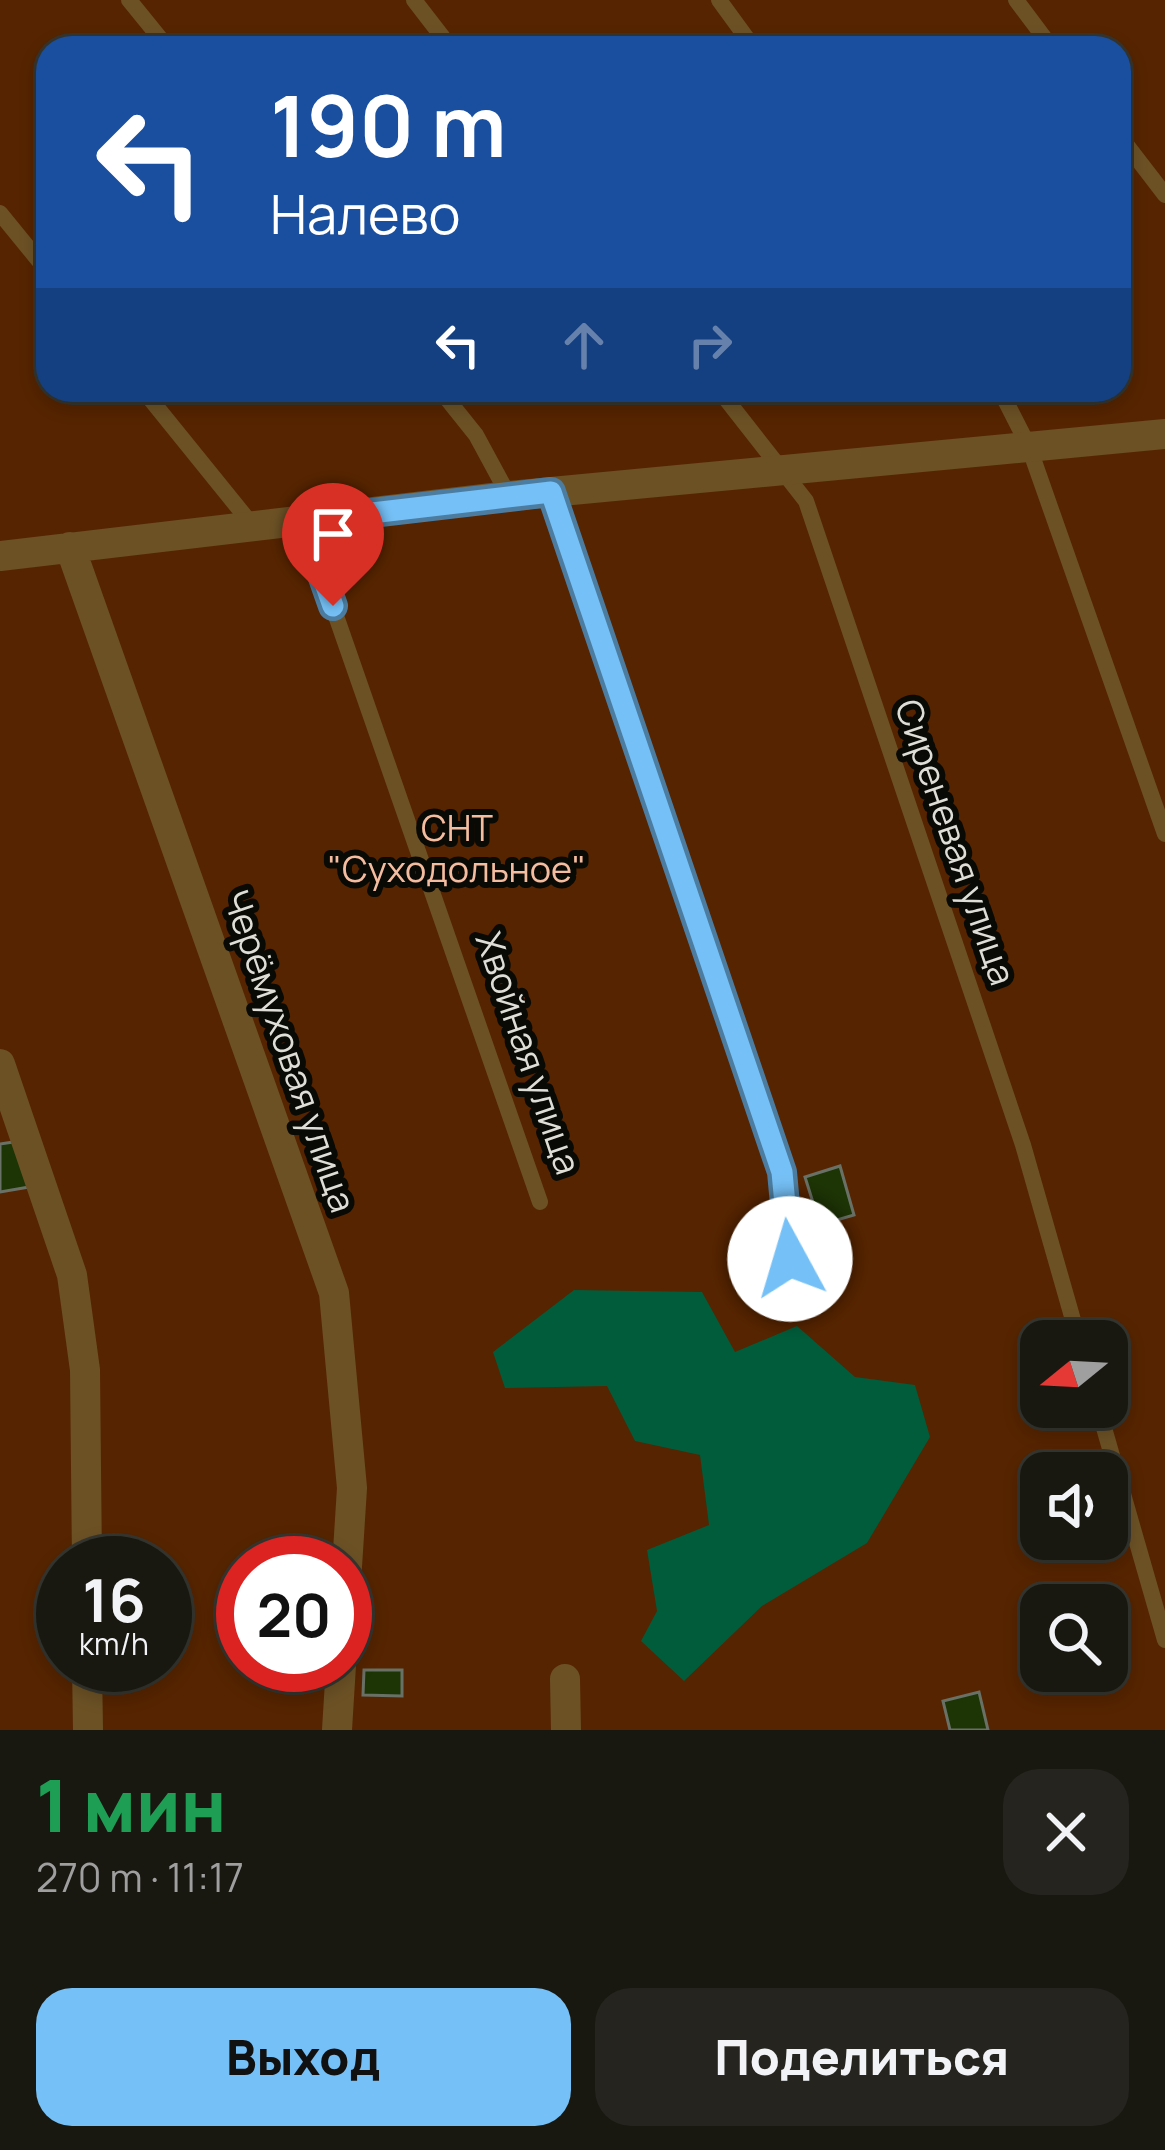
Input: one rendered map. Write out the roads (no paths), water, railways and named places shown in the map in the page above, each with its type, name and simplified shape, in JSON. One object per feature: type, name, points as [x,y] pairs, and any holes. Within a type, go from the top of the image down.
[{"type":"street","points":[[0,556],[508,496],[1165,434]]},
{"type":"street","name":"Черёмуховая улица","points":[[70,547],[334,1293],[352,1488],[349,1536]]},
{"type":"street","points":[[0,1064],[72,1275],[86,1370],[87,1536]]},
{"type":"street","points":[[565,1679],[566,1730]]},
{"type":"street","points":[[87,1692],[88,1730]]},
{"type":"street","points":[[337,1730],[339,1692]]},
{"type":"lane","points":[[129,0],[158,36]]},
{"type":"lane","points":[[414,0],[442,36]]},
{"type":"lane","points":[[719,0],[745,36]]},
{"type":"lane","points":[[1016,0],[1043,36]]},
{"type":"lane","points":[[1131,151],[1165,195]]},
{"type":"lane","points":[[0,213],[36,257]]},
{"type":"lane","points":[[153,402],[254,526]]},
{"type":"lane","points":[[450,402],[476,435],[508,496]]},
{"type":"lane","name":"Сиреневая улица","points":[[727,402],[806,501],[1023,1145],[1073,1320]]},
{"type":"lane","points":[[1006,402],[1029,447],[1165,835]]},
{"type":"lane","points":[[551,492],[782,1172],[790,1259]]},
{"type":"lane","name":"Хвойная улица","points":[[303,521],[540,1202]]},
{"type":"lane","points":[[1104,1428],[1165,1640]]},
{"type":"park label","name":"СНТ \"Суходольное\"","points":[[457,848]]}]
